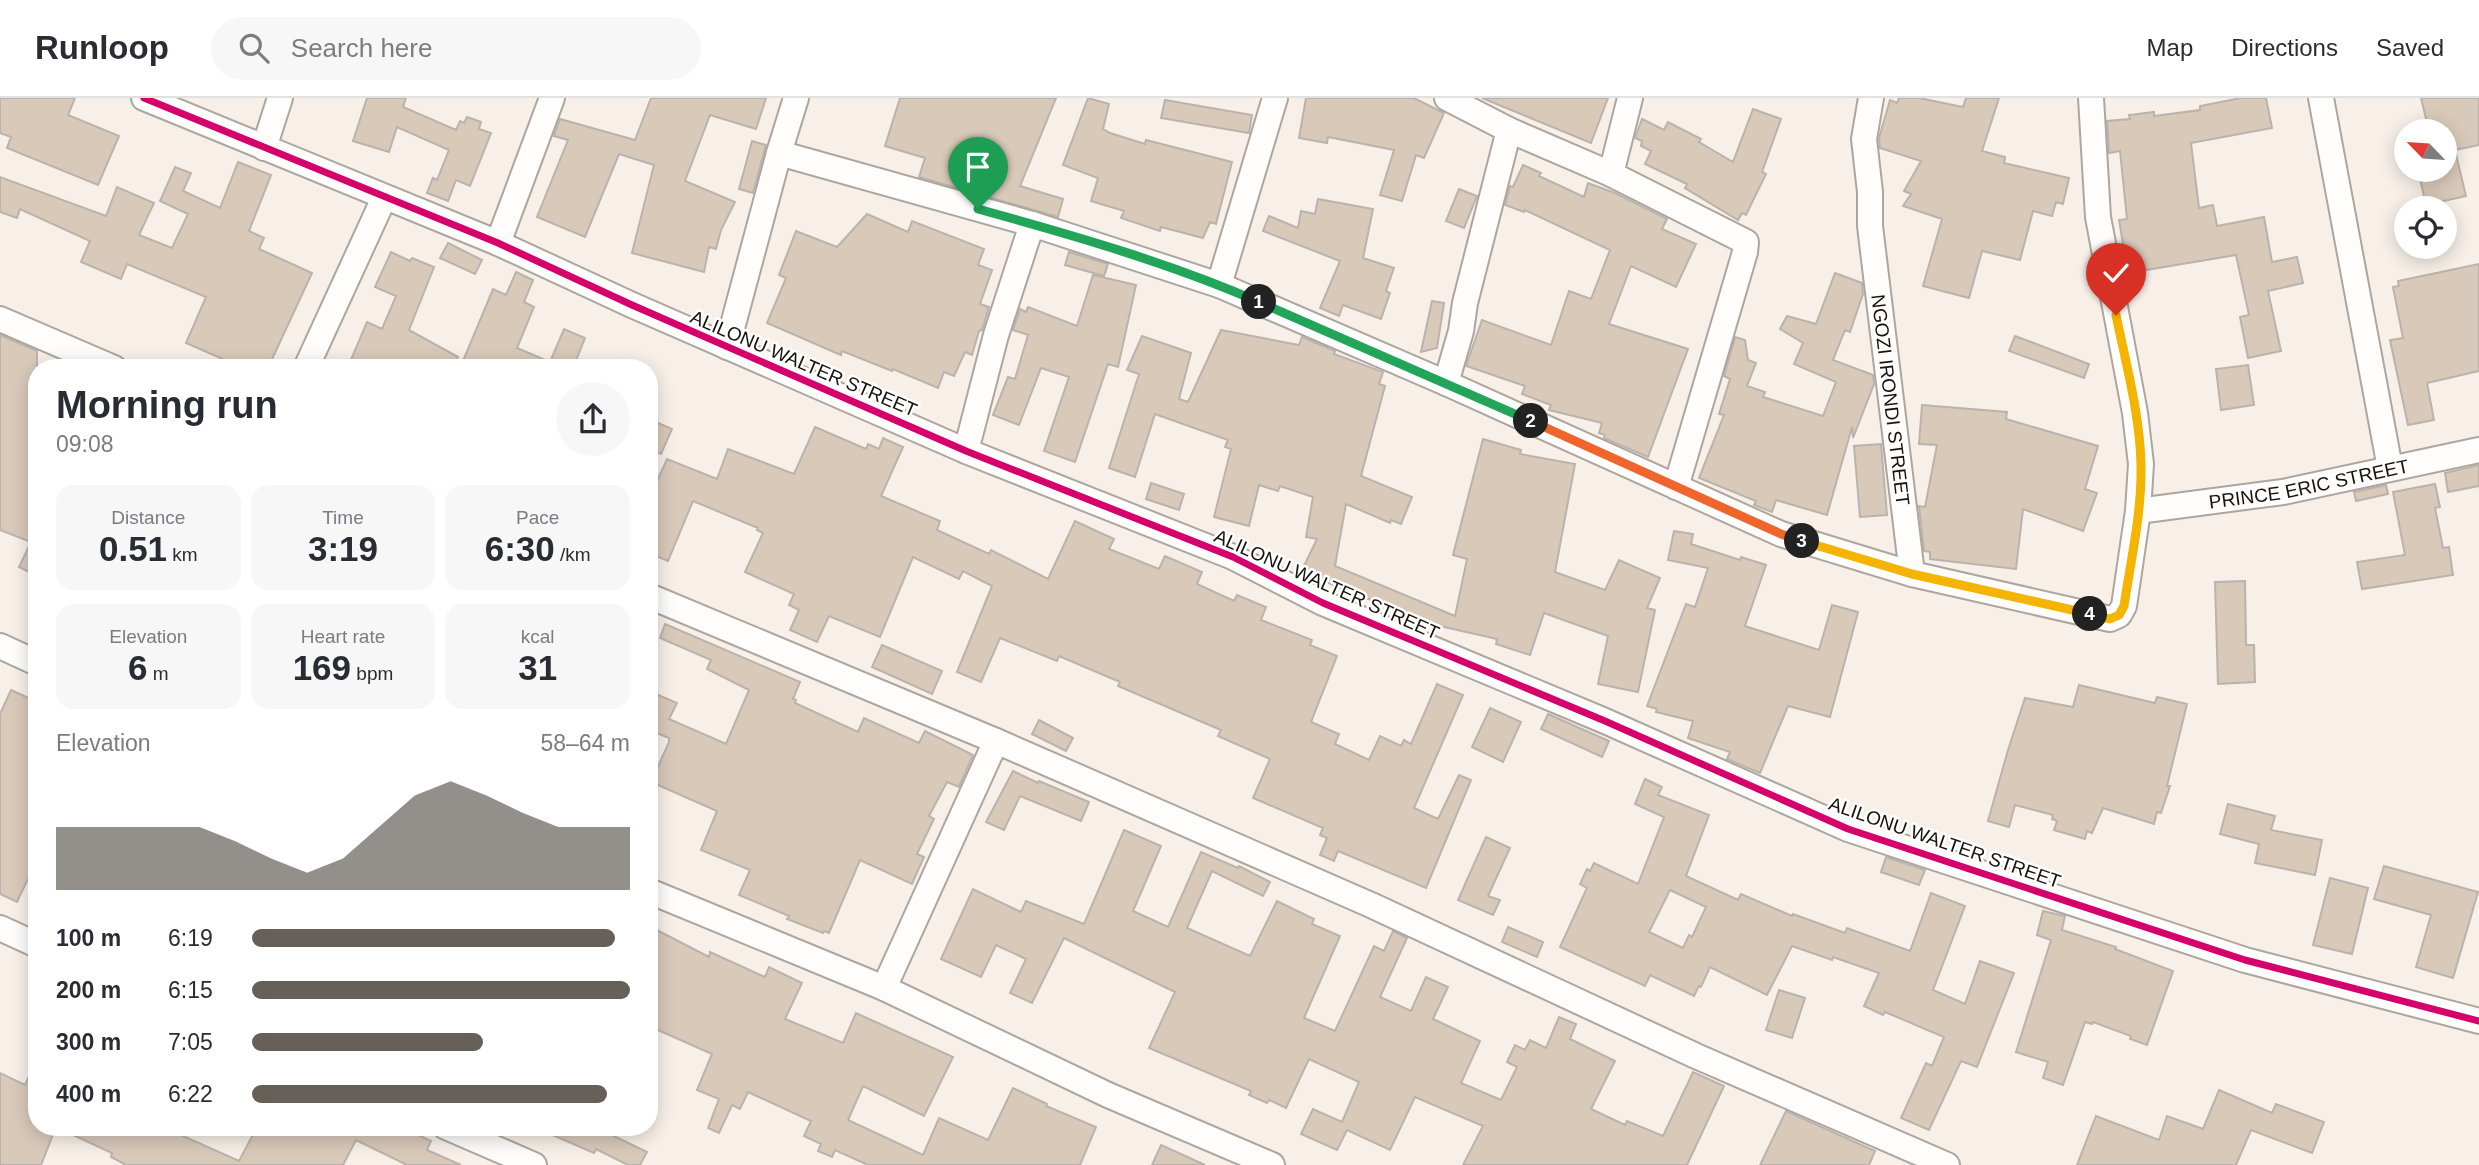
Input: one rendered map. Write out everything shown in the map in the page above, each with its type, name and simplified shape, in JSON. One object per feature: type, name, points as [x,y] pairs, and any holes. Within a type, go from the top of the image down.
[{"type":"street","name":"ALILONU WALTER STREET","points":[[144,98],[498,243],[966,451],[1233,557],[1323,603],[1605,721],[1848,829],[2245,960],[2479,1021]]},
{"type":"street","points":[[264,148],[280,98]]},
{"type":"street","points":[[498,243],[552,98]]},
{"type":"street","points":[[727,346],[796,98]]},
{"type":"street","points":[[1219,285],[1275,98]]},
{"type":"street","points":[[1447,98],[1509,130],[1611,174],[1746,242],[1676,487]]},
{"type":"street","points":[[1611,174],[1630,98]]},
{"type":"street","name":"NGOZI IRONDI STREET","points":[[1871,98],[1864,139],[1870,192],[1870,226],[1912,574]]},
{"type":"street","points":[[779,153],[1032,224],[1219,285],[1446,383],[1781,534],[1912,574],[2110,619],[2119,615],[2124,606],[2138,511],[2141,464],[2135,413],[2098,217],[2091,98]]},
{"type":"street","points":[[2321,98],[2390,468]]},
{"type":"street","points":[[1446,383],[1509,130]]},
{"type":"street","points":[[310,359],[384,198]]},
{"type":"street","points":[[966,451],[996,335],[1032,224]]},
{"type":"street","points":[[0,319],[93,359]]},
{"type":"street","name":"PRINCE ERIC STREET","points":[[2138,511],[2283,492],[2479,450]]},
{"type":"street","points":[[658,600],[996,741],[1371,905],[1696,1056],[1947,1165]]},
{"type":"street","points":[[0,646],[28,659]]},
{"type":"street","points":[[884,988],[996,741]]},
{"type":"street","points":[[658,895],[884,988],[1108,1095],[1272,1165]]},
{"type":"street","points":[[0,929],[28,941]]},
{"type":"street","points":[[467,1136],[534,1165]]},
{"type":"building","points":[[0,98],[75,98],[68,115],[119,136],[98,185],[7,148],[11,137],[0,133]]},
{"type":"building","points":[[367,98],[406,98],[403,107],[456,130],[460,121],[464,123],[467,117],[481,122],[479,129],[491,133],[470,186],[456,180],[448,201],[427,193],[433,178],[437,180],[449,150],[397,127],[389,152],[353,141]]},
{"type":"building","points":[[651,98],[766,98],[756,129],[710,115],[685,181],[735,202],[721,230],[716,249],[709,247],[704,272],[632,253],[654,165],[619,154],[585,237],[537,217],[568,140],[554,136],[560,119],[635,140]]},
{"type":"building","points":[[900,98],[1056,98],[1020,186],[1063,199],[1058,217],[919,177],[925,158],[885,146]]},
{"type":"building","points":[[1088,98],[1109,104],[1103,129],[1110,133],[1145,144],[1146,140],[1232,162],[1216,224],[1210,222],[1203,238],[1161,227],[1160,231],[1121,218],[1124,211],[1091,201],[1098,178],[1063,165]]},
{"type":"building","points":[[1306,98],[1414,98],[1444,113],[1424,158],[1416,155],[1402,201],[1380,195],[1394,150],[1328,137],[1327,143],[1299,138]]},
{"type":"building","points":[[1482,98],[1608,98],[1591,143]]},
{"type":"building","points":[[1899,98],[1919,98],[1963,107],[1966,98],[1999,98],[1982,151],[2005,157],[2004,163],[2069,178],[2063,204],[2056,202],[2052,216],[2033,211],[2020,260],[1982,251],[1969,298],[1923,286],[1942,219],[1903,206],[1911,194],[1904,191],[1921,161],[1880,148],[1879,138],[1890,100],[1897,103]]},
{"type":"building","points":[[2241,98],[2266,98],[2272,128],[2191,143],[2199,208],[2213,205],[2217,226],[2264,217],[2272,262],[2297,257],[2303,283],[2268,291],[2281,351],[2248,358],[2240,317],[2249,315],[2236,255],[2128,273],[2119,220],[2127,219],[2120,151],[2109,153],[2107,121],[2130,119],[2129,115],[2154,112],[2154,116],[2200,110],[2200,106]]},
{"type":"building","points":[[2421,98],[2479,98],[2479,145],[2457,150],[2457,119],[2426,119]]},
{"type":"building","points":[[1165,100],[1252,115],[1249,133],[1161,118]]},
{"type":"building","points":[[1753,109],[1781,119],[1762,172],[1766,174],[1746,215],[1742,213],[1738,220],[1685,188],[1687,184],[1645,164],[1651,151],[1641,146],[1642,141],[1635,138],[1642,119],[1664,130],[1668,122],[1701,139],[1699,142],[1733,162]]},
{"type":"building","points":[[752,141],[766,145],[753,193],[739,189]]},
{"type":"building","points":[[2457,158],[2466,196],[2424,196],[2421,182],[2457,182]]},
{"type":"building","points":[[238,162],[271,175],[249,231],[264,238],[259,249],[312,273],[272,359],[222,359],[186,343],[206,297],[127,264],[121,279],[81,262],[90,241],[20,209],[17,218],[0,212],[0,177],[106,216],[117,187],[154,203],[139,235],[172,248],[188,214],[160,201],[175,167],[191,173],[183,191],[220,208]]},
{"type":"building","points":[[1523,165],[1541,173],[1539,176],[1584,197],[1588,183],[1615,193],[1667,219],[1662,229],[1696,244],[1676,287],[1631,266],[1609,324],[1688,349],[1648,457],[1604,438],[1605,435],[1599,433],[1602,423],[1549,410],[1551,405],[1522,394],[1525,386],[1466,366],[1482,320],[1551,345],[1569,291],[1591,299],[1610,250],[1525,210],[1524,212],[1505,205],[1510,186],[1513,187]]},
{"type":"building","points":[[1459,189],[1477,196],[1464,228],[1446,221]]},
{"type":"building","points":[[1318,199],[1373,209],[1363,258],[1394,268],[1386,291],[1390,293],[1381,319],[1343,305],[1339,316],[1320,308],[1340,261],[1263,231],[1269,216],[1298,228],[1301,211],[1315,214]]},
{"type":"building","points":[[867,214],[908,232],[912,221],[984,249],[978,265],[992,270],[980,304],[989,307],[982,330],[979,331],[972,355],[965,352],[954,376],[944,372],[938,388],[842,351],[841,355],[767,323],[786,278],[779,275],[796,231],[837,247]]},
{"type":"building","points":[[448,243],[482,260],[475,274],[440,258]]},
{"type":"building","points":[[391,252],[410,261],[412,258],[434,267],[409,330],[458,357],[457,359],[351,359],[367,322],[382,329],[396,296],[375,287]]},
{"type":"building","points":[[1069,252],[1108,264],[1104,276],[1065,265]]},
{"type":"building","points":[[2479,264],[2479,371],[2427,383],[2434,420],[2408,425],[2390,340],[2403,338],[2393,287],[2399,286],[2398,281]]},
{"type":"building","points":[[516,272],[533,280],[524,302],[534,307],[517,348],[543,359],[464,359],[493,289],[506,295]]},
{"type":"building","points":[[1835,273],[1862,283],[1863,294],[1850,332],[1845,330],[1833,360],[1873,375],[1874,384],[1853,438],[1852,427],[1827,515],[1776,500],[1772,512],[1754,505],[1756,501],[1699,478],[1724,415],[1719,414],[1730,379],[1724,376],[1735,337],[1745,340],[1748,360],[1756,363],[1747,386],[1765,392],[1763,397],[1823,416],[1836,382],[1794,364],[1803,343],[1780,329],[1787,316],[1816,324]]},
{"type":"building","points":[[1093,275],[1136,285],[1118,367],[1108,364],[1075,462],[1044,451],[1069,377],[1041,368],[1019,425],[993,415],[1008,377],[1015,379],[1028,335],[1013,330],[1020,309],[1026,312],[1028,307],[1077,326]]},
{"type":"building","points":[[1432,301],[1444,303],[1437,348],[1421,352]]},
{"type":"building","points":[[564,329],[585,338],[577,359],[551,359]]},
{"type":"building","points":[[1221,330],[1299,345],[1302,337],[1335,351],[1334,354],[1383,372],[1379,384],[1385,386],[1361,476],[1412,497],[1401,524],[1391,520],[1390,523],[1346,504],[1335,566],[1455,616],[1467,559],[1453,555],[1483,439],[1521,450],[1520,454],[1575,464],[1555,572],[1605,590],[1619,560],[1660,578],[1647,608],[1655,610],[1638,692],[1598,684],[1608,636],[1544,613],[1530,655],[1496,644],[1497,639],[1431,624],[1301,572],[1317,539],[1306,537],[1313,497],[1280,486],[1278,491],[1259,485],[1249,526],[1214,517],[1231,449],[1225,447],[1228,440],[1155,414],[1135,477],[1109,468],[1139,374],[1127,370],[1142,336],[1191,353],[1179,399],[1188,402]]},
{"type":"building","points":[[0,335],[37,351],[37,359],[28,359],[28,541],[0,530]]},
{"type":"building","points":[[2015,336],[2089,364],[2084,378],[2009,351]]},
{"type":"building","points":[[2248,365],[2254,405],[2221,410],[2216,369]]},
{"type":"building","points":[[1922,405],[2007,412],[2006,419],[2098,446],[2085,489],[2097,493],[2083,531],[2023,509],[2016,569],[1930,559],[1930,552],[1924,551],[1919,506],[1925,507],[1937,445],[1919,444]]},
{"type":"building","points":[[658,423],[672,429],[661,454],[658,453]]},
{"type":"building","points":[[815,427],[866,449],[868,444],[879,449],[883,438],[903,447],[881,496],[940,521],[937,530],[989,554],[991,550],[1048,579],[1075,521],[1114,539],[1109,549],[1159,569],[1165,556],[1202,572],[1197,584],[1234,601],[1237,595],[1266,607],[1261,620],[1312,640],[1310,645],[1337,656],[1311,722],[1339,734],[1335,744],[1369,760],[1380,736],[1401,746],[1404,740],[1411,744],[1437,684],[1463,695],[1414,808],[1438,819],[1459,775],[1471,780],[1426,888],[1338,851],[1334,861],[1320,855],[1327,838],[1320,835],[1323,828],[1253,798],[1270,759],[1218,736],[1221,730],[1118,686],[1120,682],[1059,656],[1057,661],[1000,638],[981,682],[957,672],[992,586],[963,571],[959,579],[913,557],[880,637],[829,616],[817,642],[790,630],[799,610],[789,605],[794,594],[745,572],[763,533],[757,530],[758,528],[693,501],[668,561],[658,557],[658,479],[667,459],[717,479],[728,449],[794,474]]},
{"type":"building","points":[[1881,444],[1887,515],[1860,517],[1854,446]]},
{"type":"building","points":[[2479,465],[2479,486],[2448,492],[2445,473]]},
{"type":"building","points":[[1151,483],[1184,494],[1179,510],[1146,499]]},
{"type":"building","points":[[2435,484],[2440,507],[2435,508],[2443,548],[2449,547],[2453,575],[2362,589],[2357,562],[2405,555],[2393,492]]},
{"type":"building","points":[[2386,485],[2388,494],[2356,501],[2354,492]]},
{"type":"building","points":[[1674,531],[1693,534],[1691,544],[1740,560],[1741,557],[1766,565],[1745,626],[1819,650],[1832,605],[1858,612],[1830,717],[1788,706],[1760,773],[1727,759],[1730,752],[1688,738],[1693,721],[1656,712],[1657,709],[1647,706],[1686,604],[1695,607],[1708,568],[1668,560]]},
{"type":"building","points":[[28,548],[28,572],[19,567]]},
{"type":"building","points":[[2245,581],[2246,645],[2254,645],[2255,682],[2218,684],[2215,582]]},
{"type":"building","points":[[665,624],[800,682],[793,699],[796,700],[795,703],[858,732],[864,718],[919,743],[925,731],[973,755],[959,787],[947,782],[929,816],[934,819],[917,854],[924,857],[912,884],[860,860],[829,933],[787,919],[789,916],[739,895],[750,870],[701,850],[717,811],[658,785],[658,766],[669,738],[658,734],[658,695],[677,703],[669,719],[726,744],[749,690],[707,669],[711,660],[660,638]]},
{"type":"building","points":[[882,645],[942,671],[932,694],[872,667]]},
{"type":"building","points":[[2079,685],[2155,703],[2157,697],[2187,704],[2167,786],[2170,786],[2161,813],[2157,812],[2154,824],[2103,808],[2092,833],[2087,831],[2085,839],[2054,830],[2057,821],[2052,819],[2053,815],[2015,805],[2009,827],[1988,821],[2025,698],[2073,707]]},
{"type":"building","points":[[11,690],[28,698],[28,879],[17,902],[0,894],[0,714]]},
{"type":"building","points":[[1490,708],[1521,722],[1503,762],[1472,747]]},
{"type":"building","points":[[1548,714],[1609,741],[1602,757],[1541,729]]},
{"type":"building","points":[[1039,720],[1073,738],[1066,751],[1032,734]]},
{"type":"building","points":[[1013,771],[1089,802],[1081,821],[1020,796],[1004,830],[986,822]]},
{"type":"building","points":[[1645,779],[1662,787],[1658,795],[1709,815],[1686,876],[1738,900],[1741,894],[1792,916],[1793,914],[1845,933],[1847,928],[1910,951],[1931,893],[1965,906],[1933,990],[1965,1004],[1980,961],[2014,973],[1977,1067],[1961,1061],[1929,1130],[1901,1118],[1926,1063],[1932,1066],[1944,1037],[1864,1006],[1879,973],[1792,946],[1767,995],[1710,967],[1694,996],[1650,975],[1645,986],[1560,947],[1587,888],[1580,884],[1587,869],[1590,871],[1594,863],[1638,884],[1664,817],[1635,804]],"holes":[[[1670,890],[1706,907],[1692,937],[1689,935],[1683,948],[1649,932]]]},
{"type":"building","points":[[2228,804],[2275,816],[2271,830],[2322,840],[2315,875],[2255,863],[2259,844],[2220,834]]},
{"type":"building","points":[[1124,830],[1161,846],[1133,911],[1168,927],[1201,852],[1238,868],[1239,866],[1270,882],[1263,896],[1212,871],[1187,928],[1250,956],[1277,901],[1314,919],[1312,924],[1340,936],[1304,1018],[1335,1031],[1374,946],[1384,951],[1393,931],[1407,938],[1380,997],[1411,1011],[1426,977],[1448,987],[1433,1019],[1480,1041],[1461,1083],[1501,1100],[1517,1067],[1507,1062],[1515,1045],[1525,1050],[1530,1040],[1546,1048],[1559,1017],[1576,1024],[1570,1039],[1615,1061],[1591,1109],[1625,1125],[1627,1121],[1663,1136],[1693,1072],[1724,1086],[1687,1165],[1463,1165],[1483,1126],[1415,1097],[1390,1150],[1347,1130],[1337,1150],[1301,1134],[1313,1109],[1342,1122],[1359,1082],[1309,1059],[1286,1108],[1269,1100],[1267,1103],[1249,1095],[1251,1091],[1149,1048],[1175,992],[1064,938],[1032,1003],[1010,993],[1026,959],[996,945],[981,977],[941,959],[973,889],[1021,912],[1026,901],[1084,924]]},
{"type":"building","points":[[1486,837],[1510,848],[1488,896],[1500,900],[1493,915],[1458,900]]},
{"type":"building","points":[[1886,857],[1925,870],[1919,885],[1881,872]]},
{"type":"building","points":[[2384,866],[2478,892],[2453,978],[2416,967],[2431,915],[2374,899]]},
{"type":"building","points":[[2330,878],[2368,888],[2352,954],[2313,945]]},
{"type":"building","points":[[2043,911],[2065,916],[2062,930],[2116,947],[2115,949],[2173,971],[2147,1045],[2130,1039],[2131,1036],[2093,1022],[2085,1022],[2063,1085],[2043,1078],[2048,1062],[2016,1052],[2051,940],[2037,935]]},
{"type":"building","points":[[1508,927],[1543,942],[1537,957],[1502,942]]},
{"type":"building","points":[[658,931],[709,957],[710,952],[765,977],[769,967],[802,983],[785,1019],[843,1043],[856,1013],[953,1057],[924,1116],[863,1086],[848,1120],[923,1155],[939,1118],[988,1140],[1013,1088],[1047,1104],[1046,1106],[1096,1127],[1080,1165],[868,1165],[835,1150],[832,1157],[818,1151],[821,1144],[804,1136],[811,1121],[748,1092],[740,1109],[732,1105],[719,1133],[708,1128],[719,1099],[697,1090],[712,1054],[658,1030]]},
{"type":"building","points":[[1779,990],[1805,998],[1792,1038],[1766,1030]]},
{"type":"building","points":[[0,1073],[25,1085],[28,1078],[28,1136],[52,1136],[41,1165],[0,1165]]},
{"type":"building","points":[[2219,1090],[2272,1113],[2276,1104],[2324,1122],[2312,1153],[2251,1130],[2236,1165],[2077,1165],[2096,1116],[2159,1140],[2167,1116],[2203,1129]]},
{"type":"building","points":[[1786,1111],[1875,1151],[1869,1165],[1760,1165]]},
{"type":"building","points":[[75,1136],[183,1136],[239,1161],[252,1136],[420,1136],[431,1141],[427,1150],[461,1165],[407,1165],[356,1140],[343,1165],[126,1165],[111,1157],[112,1153]]},
{"type":"building","points":[[555,1136],[614,1136],[647,1152],[640,1165],[628,1165],[596,1149],[594,1153]]},
{"type":"building","points":[[1161,1145],[1205,1165],[1152,1165]]},
{"type":"cycle path","points":[[144,98],[498,243],[632,305],[966,451],[1233,557],[1323,603],[1605,721],[1848,829],[2245,960],[2479,1021]]},
{"type":"route","points":[[978,209],[1219,285],[1446,383],[1781,534],[1912,574],[2110,619],[2119,615],[2124,606],[2138,511],[2141,464],[2135,413],[2116,315]]}]
